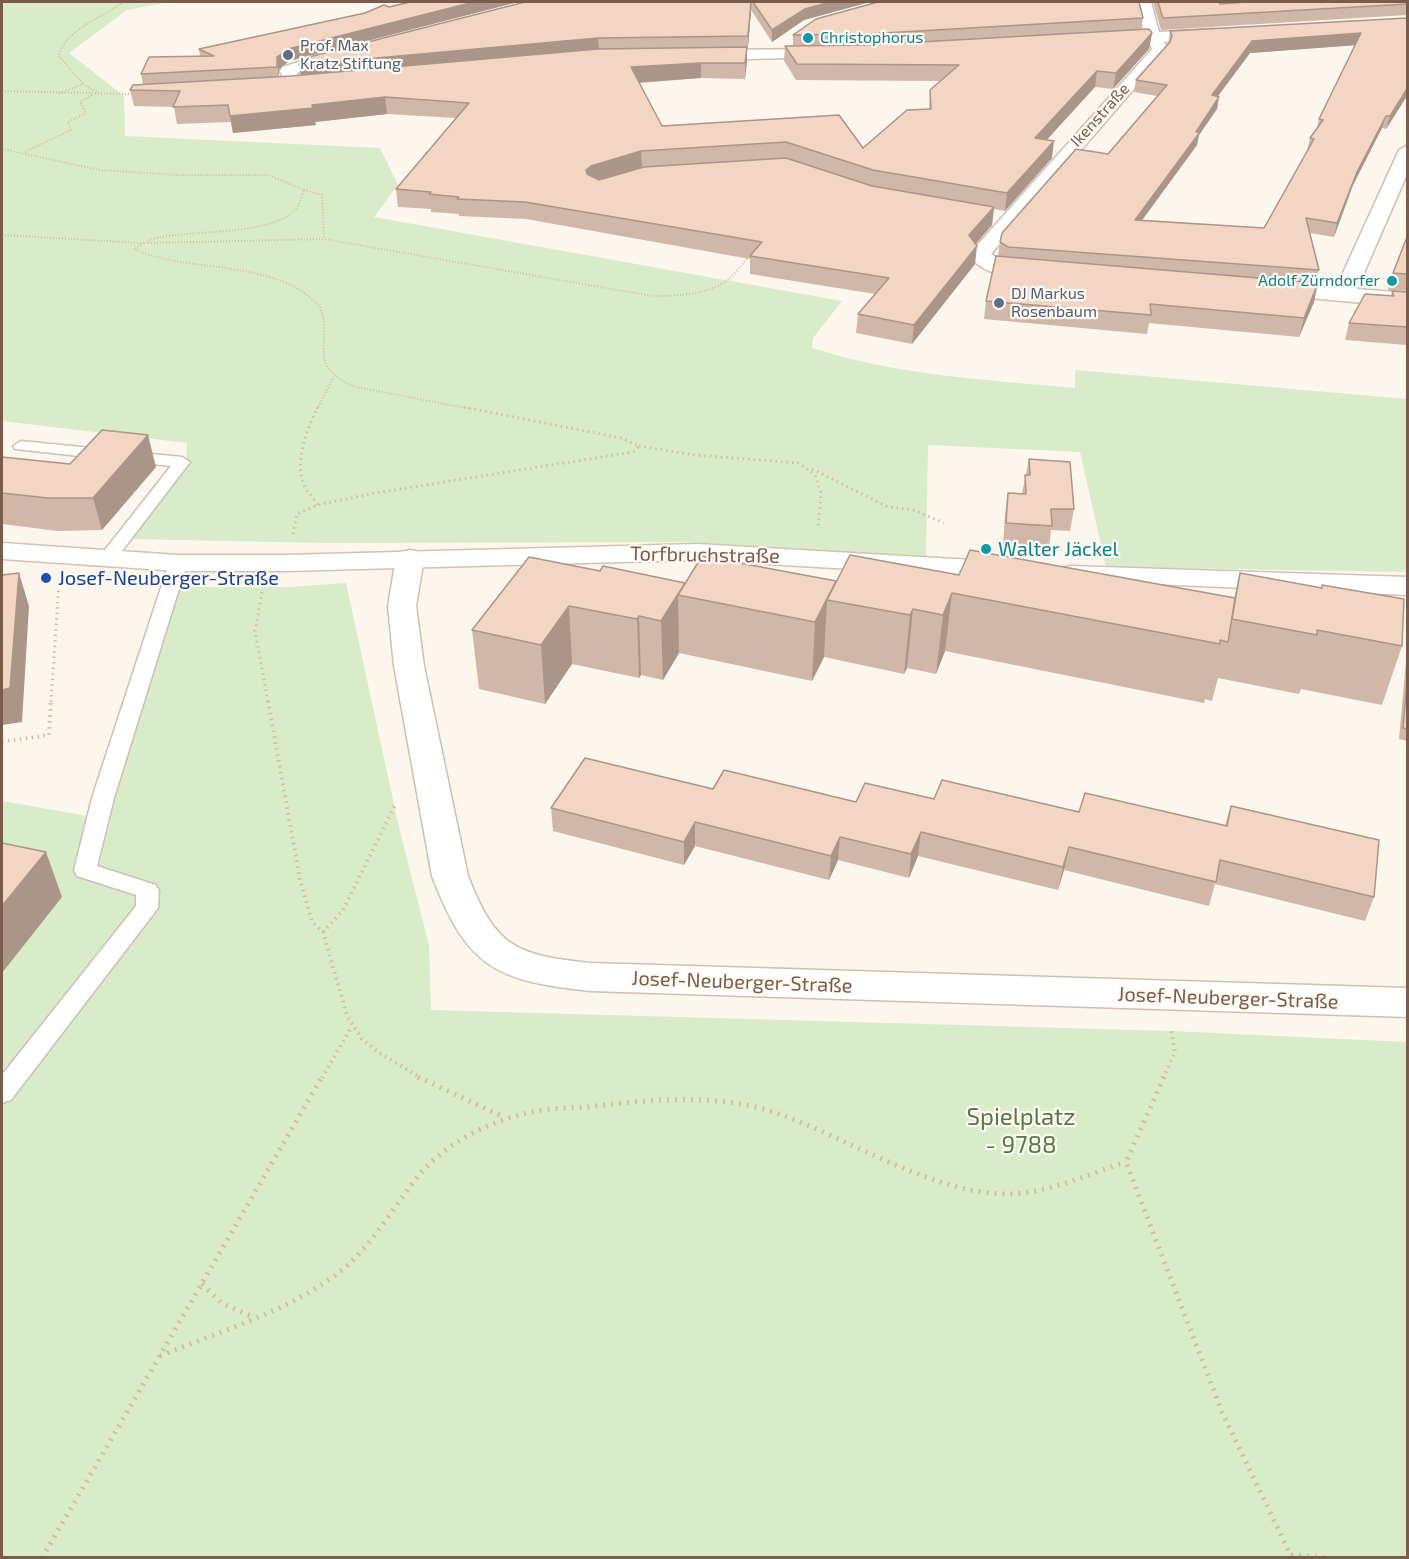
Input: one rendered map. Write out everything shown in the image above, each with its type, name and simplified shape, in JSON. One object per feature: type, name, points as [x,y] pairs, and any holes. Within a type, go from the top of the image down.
[{"type":"street","name":"Ikenstraße","points":[[1062,273],[1003,269],[984,261],[979,255],[1008,219],[1160,49],[1153,37],[1144,2]]},
{"type":"street","points":[[1094,41],[1234,32]]},
{"type":"street","points":[[767,55],[787,40]]},
{"type":"street","points":[[270,87],[299,85],[288,71],[296,66],[363,48]]},
{"type":"street","points":[[686,55],[844,54]]},
{"type":"street","points":[[1344,294],[1407,150]]},
{"type":"street","points":[[985,215],[1008,219]]},
{"type":"street","points":[[1250,287],[1407,300]]},
{"type":"street","name":"Torfbruchstraße","points":[[2,551],[106,560],[178,563],[286,563],[697,552],[816,557],[1121,577],[1407,586]]},
{"type":"street","name":"Josef-Neuberger-Straße","points":[[410,558],[402,606],[409,666],[450,876],[460,907],[474,931],[492,950],[510,963],[530,969],[603,977],[1407,1003]]},
{"type":"lane","points":[[21,446],[182,462],[106,560]]},
{"type":"lane","points":[[2,1093],[147,908],[148,891],[84,870],[103,798],[178,563]]},
{"type":"path","points":[[98,94],[83,84],[60,60],[58,51],[67,38],[123,2]]},
{"type":"path","points":[[58,94],[83,84]]},
{"type":"path","points":[[2,91],[129,94]]},
{"type":"path","points":[[24,152],[68,132],[70,130],[68,122],[86,113],[80,104],[82,99],[98,94]]},
{"type":"path","points":[[2,149],[112,171],[268,175],[321,195],[324,239]]},
{"type":"path","points":[[304,190],[299,208],[271,223],[141,243],[134,249],[149,256],[279,280],[309,295],[321,307],[323,357],[328,372],[333,378],[352,386],[621,438],[639,446],[694,455],[799,463],[888,507],[913,510],[944,523]]},
{"type":"path","points":[[2,235],[141,243],[324,239],[652,296],[674,295],[719,284],[728,279],[750,255]]},
{"type":"path","points":[[317,505],[315,497],[304,487],[305,432],[333,378]]},
{"type":"path","points":[[504,1117],[414,1075],[373,1048],[352,1026],[323,932],[312,922],[300,880],[255,630],[263,592],[286,563],[297,514],[317,505],[386,491],[627,453],[636,451],[639,446]]},
{"type":"path","points":[[809,468],[815,475],[821,493],[816,557]]},
{"type":"path","points":[[2,742],[49,735],[57,585],[78,558]]},
{"type":"path","points":[[323,932],[343,910],[396,802],[434,796]]},
{"type":"path","points":[[42,1557],[352,1026]]},
{"type":"path","points":[[1175,1052],[1126,1162],[1199,1362],[1235,1445],[1291,1556],[1325,1557]]},
{"type":"path","points":[[160,1356],[304,1295],[335,1276],[369,1245],[416,1178],[437,1157],[459,1139],[504,1117],[548,1109],[624,1103],[704,1099],[728,1102],[778,1113],[919,1174],[981,1192],[1008,1194],[1036,1190],[1126,1162]]},
{"type":"path","points":[[202,1284],[211,1298],[229,1308],[252,1316]]},
{"type":"green space","points":[[2,2],[170,2],[127,10],[69,53],[124,96],[125,136],[380,148],[398,185],[374,217],[842,301],[813,338],[812,348],[876,365],[975,379],[1075,388],[1075,370],[1407,399],[1407,572],[1106,567],[1080,452],[928,445],[926,557],[687,542],[326,543],[129,539],[186,461],[187,443],[2,421]]},
{"type":"green space","name":"Spielplatz - 9788","points":[[346,583],[400,832],[429,945],[431,1010],[1171,1031],[1407,1042],[1407,1557],[2,1557],[2,801],[105,819],[173,587],[291,587]]},
{"type":"building","points":[[410,2],[474,2],[288,49],[277,57],[277,67],[141,74],[149,57],[214,56],[199,49],[365,13],[384,5],[389,7]]},
{"type":"building","points":[[525,2],[751,2],[748,36],[598,38],[299,65],[301,59]]},
{"type":"building","points":[[753,2],[830,2],[805,9],[772,30]]},
{"type":"building","points":[[878,2],[1139,2],[1143,18],[867,34],[793,35],[816,19]]},
{"type":"building","points":[[1158,2],[1219,2],[1220,4],[1407,2],[1407,4],[1163,18]]},
{"type":"building","points":[[1407,18],[1407,89],[1390,116],[1386,116],[1357,172],[1337,223],[1306,218],[1319,270],[1008,247],[1000,242],[1002,233],[1076,149],[1108,154],[1167,85],[1136,80],[1170,42],[1172,36],[1170,31]],"holes":[[[1361,33],[1319,119],[1323,120],[1310,138],[1314,139],[1264,228],[1135,220],[1200,132],[1196,132],[1219,97],[1212,95],[1252,41]]]},
{"type":"building","points":[[1149,29],[1152,33],[1116,73],[1097,71],[1035,138],[1054,141],[1007,193],[873,170],[786,142],[641,151],[591,166],[586,170],[587,174],[599,180],[644,167],[786,158],[872,186],[994,207],[969,235],[977,246],[914,325],[858,314],[889,278],[750,256],[762,242],[525,202],[457,199],[459,197],[396,189],[469,103],[385,97],[312,105],[313,108],[230,116],[228,105],[173,107],[180,91],[130,90],[133,85],[291,76],[598,49],[747,47],[745,63],[631,67],[662,126],[839,115],[863,148],[907,110],[931,109],[930,90],[959,65],[797,64],[785,46],[867,45]]},
{"type":"building","points":[[1407,237],[1407,274],[1393,273]]},
{"type":"building","points":[[996,256],[1318,283],[1304,318],[1150,304],[1151,315],[986,301]]},
{"type":"building","points":[[1392,291],[1407,292],[1407,327],[1349,323],[1365,294],[1394,296]]},
{"type":"building","points":[[102,430],[148,435],[93,498],[48,498],[2,493],[2,457],[70,464]]},
{"type":"building","points":[[1029,459],[1070,462],[1074,509],[1051,509],[1052,526],[1006,523],[1008,493],[1026,494],[1025,475],[1030,475]]},
{"type":"building","points":[[970,550],[1235,598],[1228,642],[1220,640],[1220,644],[952,593],[943,615],[913,609],[910,615],[827,600],[850,555],[959,575]]},
{"type":"building","points":[[702,556],[836,581],[815,622],[678,595]]},
{"type":"building","points":[[529,557],[600,571],[603,566],[685,583],[661,621],[639,616],[637,619],[569,606],[541,645],[472,630]]},
{"type":"building","points":[[19,573],[10,688],[2,690],[2,575]]},
{"type":"building","points":[[1240,573],[1322,588],[1322,585],[1404,599],[1402,646],[1317,630],[1317,635],[1232,619]]},
{"type":"building","points":[[1407,683],[1407,729],[1403,728]]},
{"type":"building","points":[[585,758],[713,789],[724,770],[856,802],[865,783],[934,799],[942,780],[1079,812],[1085,793],[1227,826],[1231,806],[1379,840],[1374,897],[1220,860],[1216,882],[1069,847],[1063,867],[921,832],[911,854],[840,837],[831,856],[695,822],[684,842],[551,808]]},
{"type":"building","points":[[2,843],[46,852],[2,906]]},
{"type":"place","name":"Christophorus","points":[[808,38]]},
{"type":"place","name":"Prof. Max Kratz Stiftung","points":[[288,55]]},
{"type":"place","name":"Adolf Zürndorfer","points":[[1392,281]]},
{"type":"place","name":"DJ Markus Rosenbaum","points":[[999,303]]},
{"type":"place","name":"Walter Jäckel","points":[[986,549]]},
{"type":"place","name":"Josef-Neuberger-Straße","points":[[46,578]]}]
